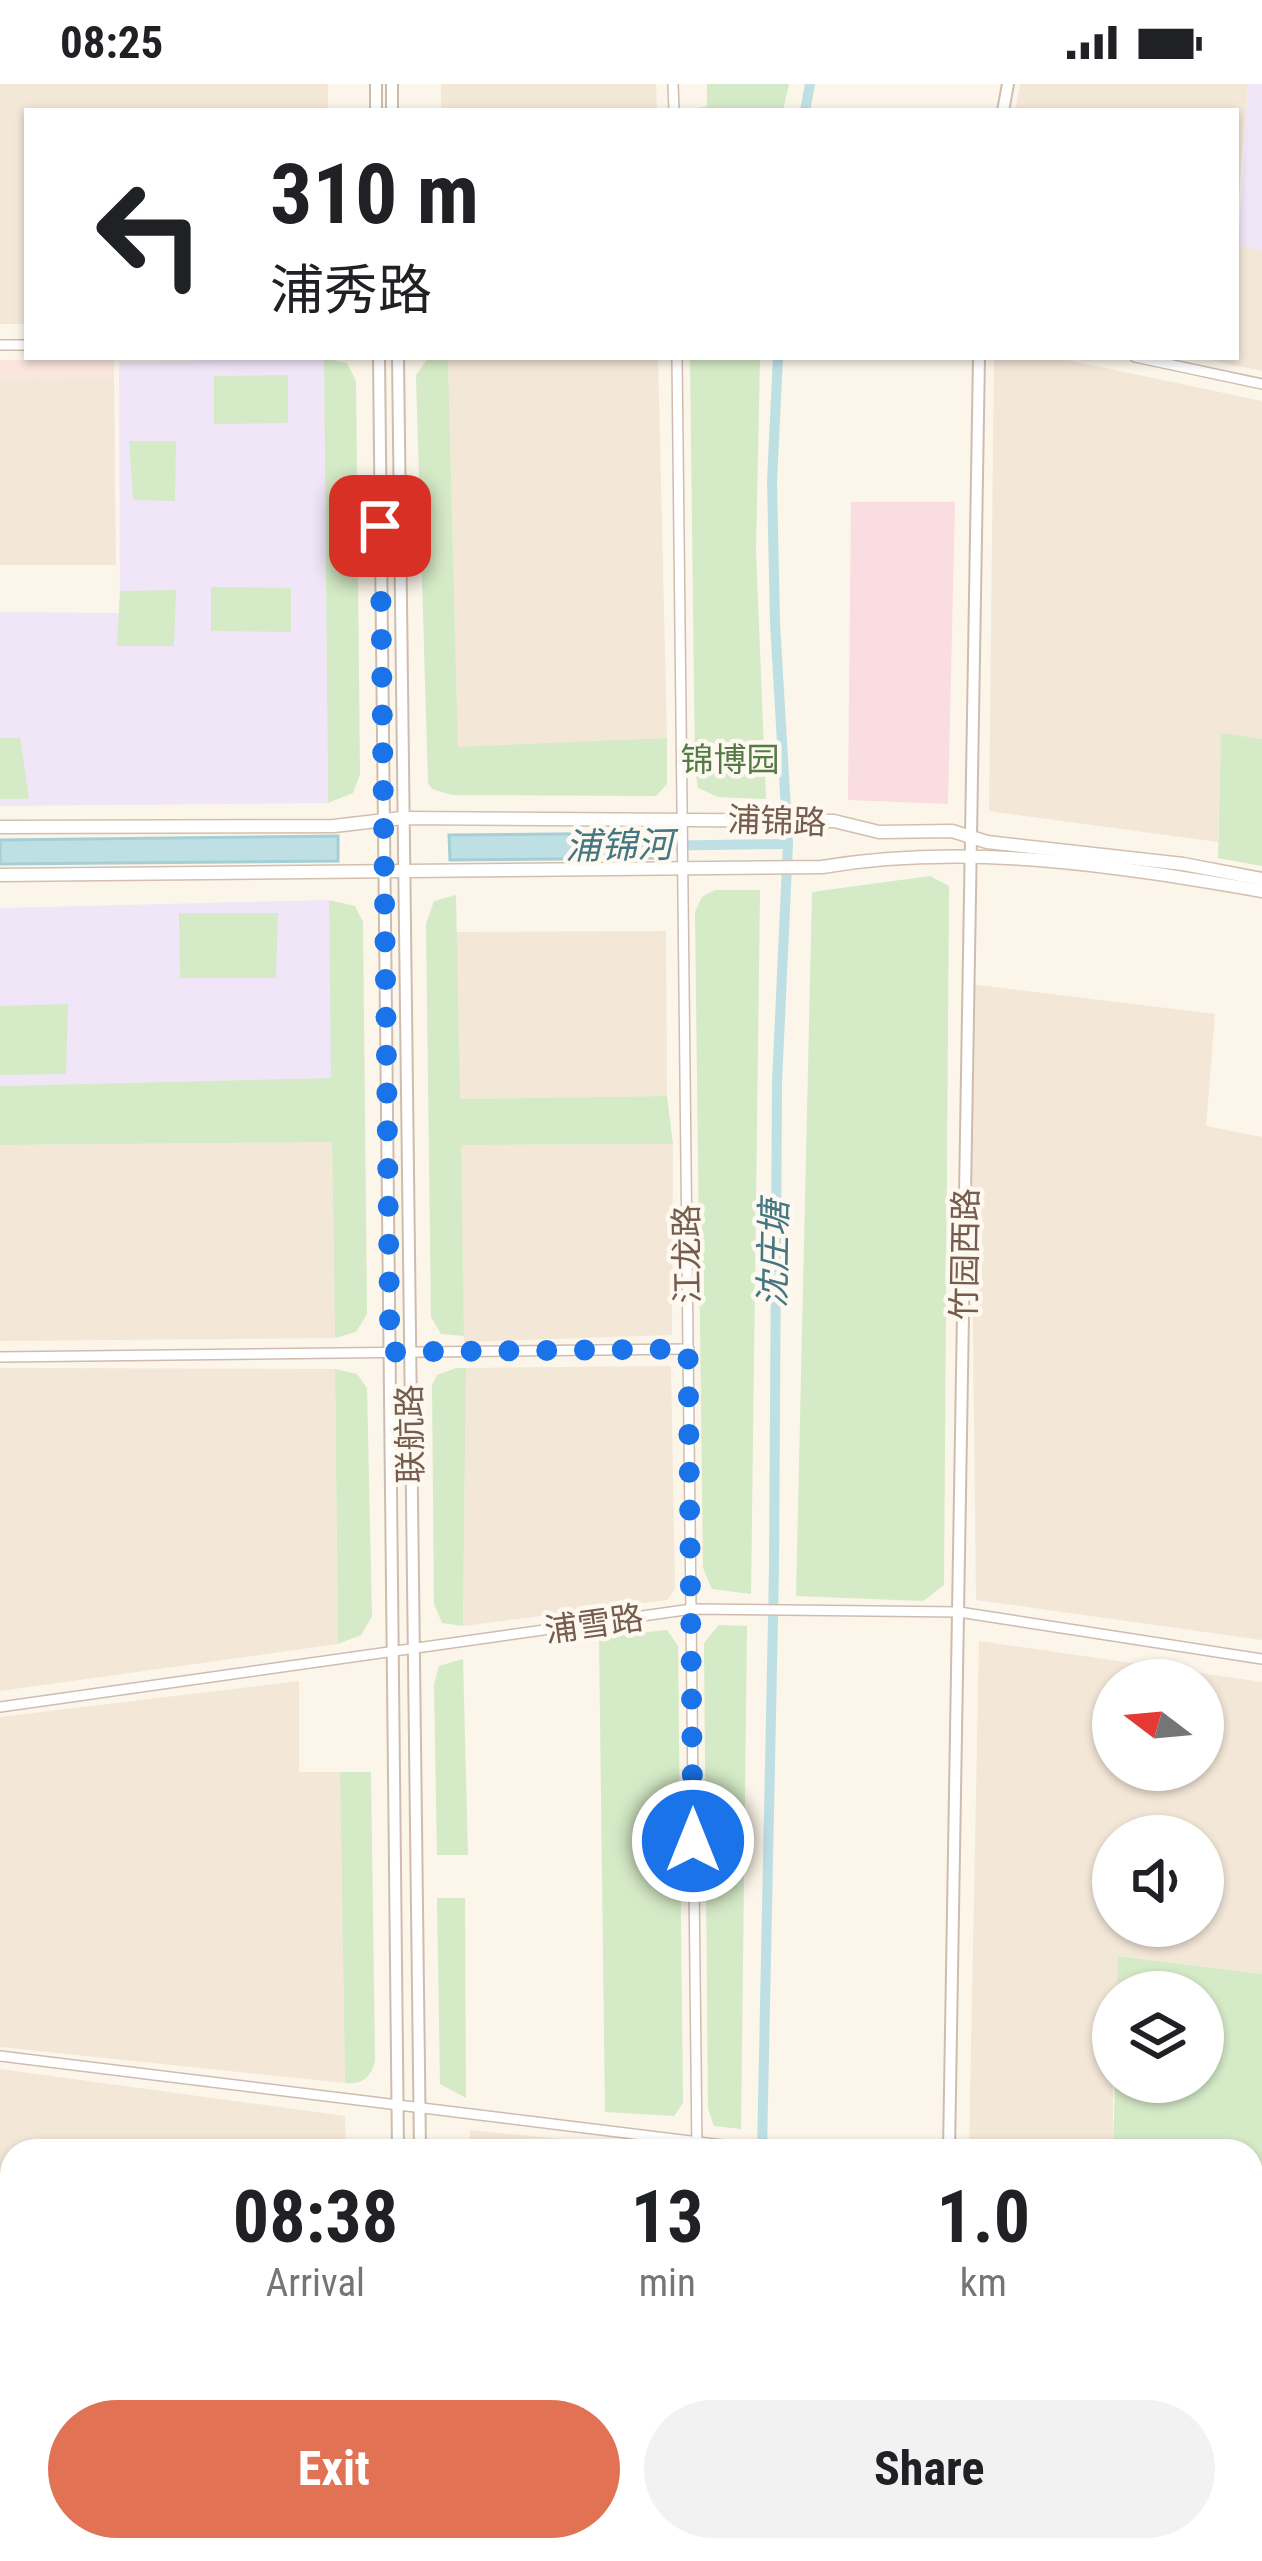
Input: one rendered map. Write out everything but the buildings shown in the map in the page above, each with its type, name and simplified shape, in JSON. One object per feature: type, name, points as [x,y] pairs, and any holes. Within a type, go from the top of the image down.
[{"type":"main road","name":"浦锦路","points":[[0,827],[813,820],[879,832],[952,831],[1262,879]]},
{"type":"main road","name":"浦锦路","points":[[0,875],[810,867],[888,856],[972,856]]},
{"type":"main road","points":[[972,856],[1129,868],[1262,890]]},
{"type":"street","name":"联航路","points":[[379,360],[398,2139]]},
{"type":"street","name":"联航路","points":[[398,360],[419,2139]]},
{"type":"street","name":"江龙路","points":[[677,360],[697,2139]]},
{"type":"street","name":"竹园西路","points":[[949,2139],[979,360]]},
{"type":"street","points":[[1149,360],[1262,384]]},
{"type":"street","points":[[0,1357],[688,1349]]},
{"type":"street","name":"浦雪路","points":[[0,1707],[692,1610],[959,1612],[1262,1659]]},
{"type":"street","points":[[0,2056],[646,2139]]},
{"type":"shaded area","points":[[0,84],[328,84],[328,108],[24,108],[24,324],[0,324]]},
{"type":"shaded area","points":[[441,84],[656,84],[657,108],[441,108]]},
{"type":"shaded area","points":[[1020,84],[1248,84],[1239,196],[1239,108],[1016,108]]},
{"type":"shaded area","points":[[1248,84],[1262,84],[1262,251],[1239,245]]},
{"type":"shaded area","points":[[1239,245],[1262,250],[1262,371],[1211,360],[1239,360]]},
{"type":"shaded area","points":[[0,360],[114,360],[114,377],[0,380]]},
{"type":"shaded area","points":[[324,360],[328,803],[0,806],[0,612],[120,613],[119,362]]},
{"type":"shaded area","points":[[448,360],[658,360],[667,738],[458,748]]},
{"type":"shaded area","points":[[994,360],[1067,360],[1262,401],[1262,739],[1221,734],[1218,842],[989,811]]},
{"type":"shaded area","points":[[114,377],[116,565],[0,565],[0,380]]},
{"type":"shaded area","points":[[851,502],[955,502],[948,804],[848,800]]},
{"type":"shaded area","points":[[329,900],[332,1078],[0,1086],[0,908]]},
{"type":"shaded area","points":[[666,931],[667,1096],[459,1099],[456,932]]},
{"type":"shaded area","points":[[969,984],[1215,1014],[1206,1126],[1262,1137],[1262,1640],[976,1600]]},
{"type":"shaded area","points":[[332,1142],[335,1338],[0,1341],[0,1145]]},
{"type":"shaded area","points":[[673,1144],[672,1335],[464,1342],[460,1145]]},
{"type":"shaded area","points":[[671,1366],[675,1589],[667,1600],[463,1626],[466,1368]]},
{"type":"shaded area","points":[[0,1368],[335,1369],[338,1644],[0,1691]]},
{"type":"shaded area","points":[[979,1641],[1103,1659],[1092,1659],[1092,1791],[1224,1791],[1224,1676],[1262,1682],[1262,1974],[1119,1956],[1118,1971],[1092,1971],[1092,2103],[1113,2103],[1113,2139],[969,2139]]},
{"type":"shaded area","points":[[299,1681],[299,1772],[340,1772],[345,2083],[0,2047],[0,1717]]},
{"type":"shaded area","points":[[0,2069],[345,2116],[346,2139],[0,2139]]},
{"type":"shaded area","points":[[470,2130],[561,2139],[470,2139]]},
{"type":"green space","points":[[707,84],[789,84],[784,108],[699,108],[707,106]]},
{"type":"green space","points":[[324,360],[333,360],[347,363],[356,381],[360,774],[353,793],[328,803]]},
{"type":"green space","points":[[427,360],[448,360],[458,747],[667,738],[667,784],[656,796],[452,795],[428,783],[416,375]]},
{"type":"green space","name":"锦博园","points":[[690,360],[760,360],[756,551],[766,799],[718,797],[698,788]]},
{"type":"green space","points":[[288,375],[288,423],[214,424],[214,376]]},
{"type":"green space","points":[[129,441],[176,441],[175,501],[133,500]]},
{"type":"green space","points":[[211,587],[291,588],[291,632],[211,631]]},
{"type":"green space","points":[[176,590],[174,646],[117,646],[120,591]]},
{"type":"green space","points":[[1221,733],[1262,739],[1262,866],[1218,858]]},
{"type":"green space","points":[[0,738],[20,738],[29,799],[0,799]]},
{"type":"green space","points":[[930,876],[949,886],[944,1585],[923,1601],[796,1596],[812,892]]},
{"type":"green space","points":[[715,890],[760,890],[751,1594],[712,1589],[703,1568],[695,912],[702,897]]},
{"type":"green space","points":[[456,895],[460,1099],[667,1096],[673,1144],[461,1145],[464,1336],[441,1334],[431,1317],[426,924],[434,901]]},
{"type":"green space","points":[[329,900],[355,906],[363,922],[367,1314],[356,1332],[335,1338],[332,1142],[0,1145],[0,1086],[331,1078]]},
{"type":"green space","points":[[179,913],[278,913],[276,978],[180,978]]},
{"type":"green space","points":[[68,1004],[66,1074],[0,1075],[0,1006]]},
{"type":"green space","points":[[466,1368],[463,1626],[442,1623],[434,1604],[432,1385],[437,1375]]},
{"type":"green space","points":[[335,1369],[357,1374],[367,1388],[372,1616],[361,1635],[338,1644]]},
{"type":"green space","points":[[719,1625],[747,1626],[741,2129],[714,2126],[708,2109],[704,1643]]},
{"type":"green space","points":[[667,1630],[678,1646],[683,2103],[674,2116],[605,2112],[599,1637]]},
{"type":"green space","points":[[463,1659],[468,1855],[437,1855],[434,1685],[439,1666]]},
{"type":"green space","points":[[340,1772],[371,1772],[375,2061],[368,2076],[351,2083],[345,2083]]},
{"type":"green space","points":[[437,1898],[465,1898],[466,2098],[440,2084]]},
{"type":"green space","points":[[1118,1956],[1262,1974],[1262,2139],[1113,2139],[1114,2103],[1224,2103],[1224,1971],[1118,1971]]},
{"type":"water","points":[[652,833],[653,858],[450,860],[449,835]]},
{"type":"water","points":[[338,836],[338,861],[0,864],[0,840]]},
{"type":"waterway","name":"沈庄塘","points":[[806,108],[810,84]]},
{"type":"waterway","name":"沈庄塘","points":[[762,2139],[774,1570],[777,1082],[788,844],[772,481],[778,360]]},
{"type":"waterway","name":"浦锦河","points":[[639,846],[788,844]]},
{"type":"route","points":[[380,526],[390,1352],[688,1349],[693,1841]]}]
